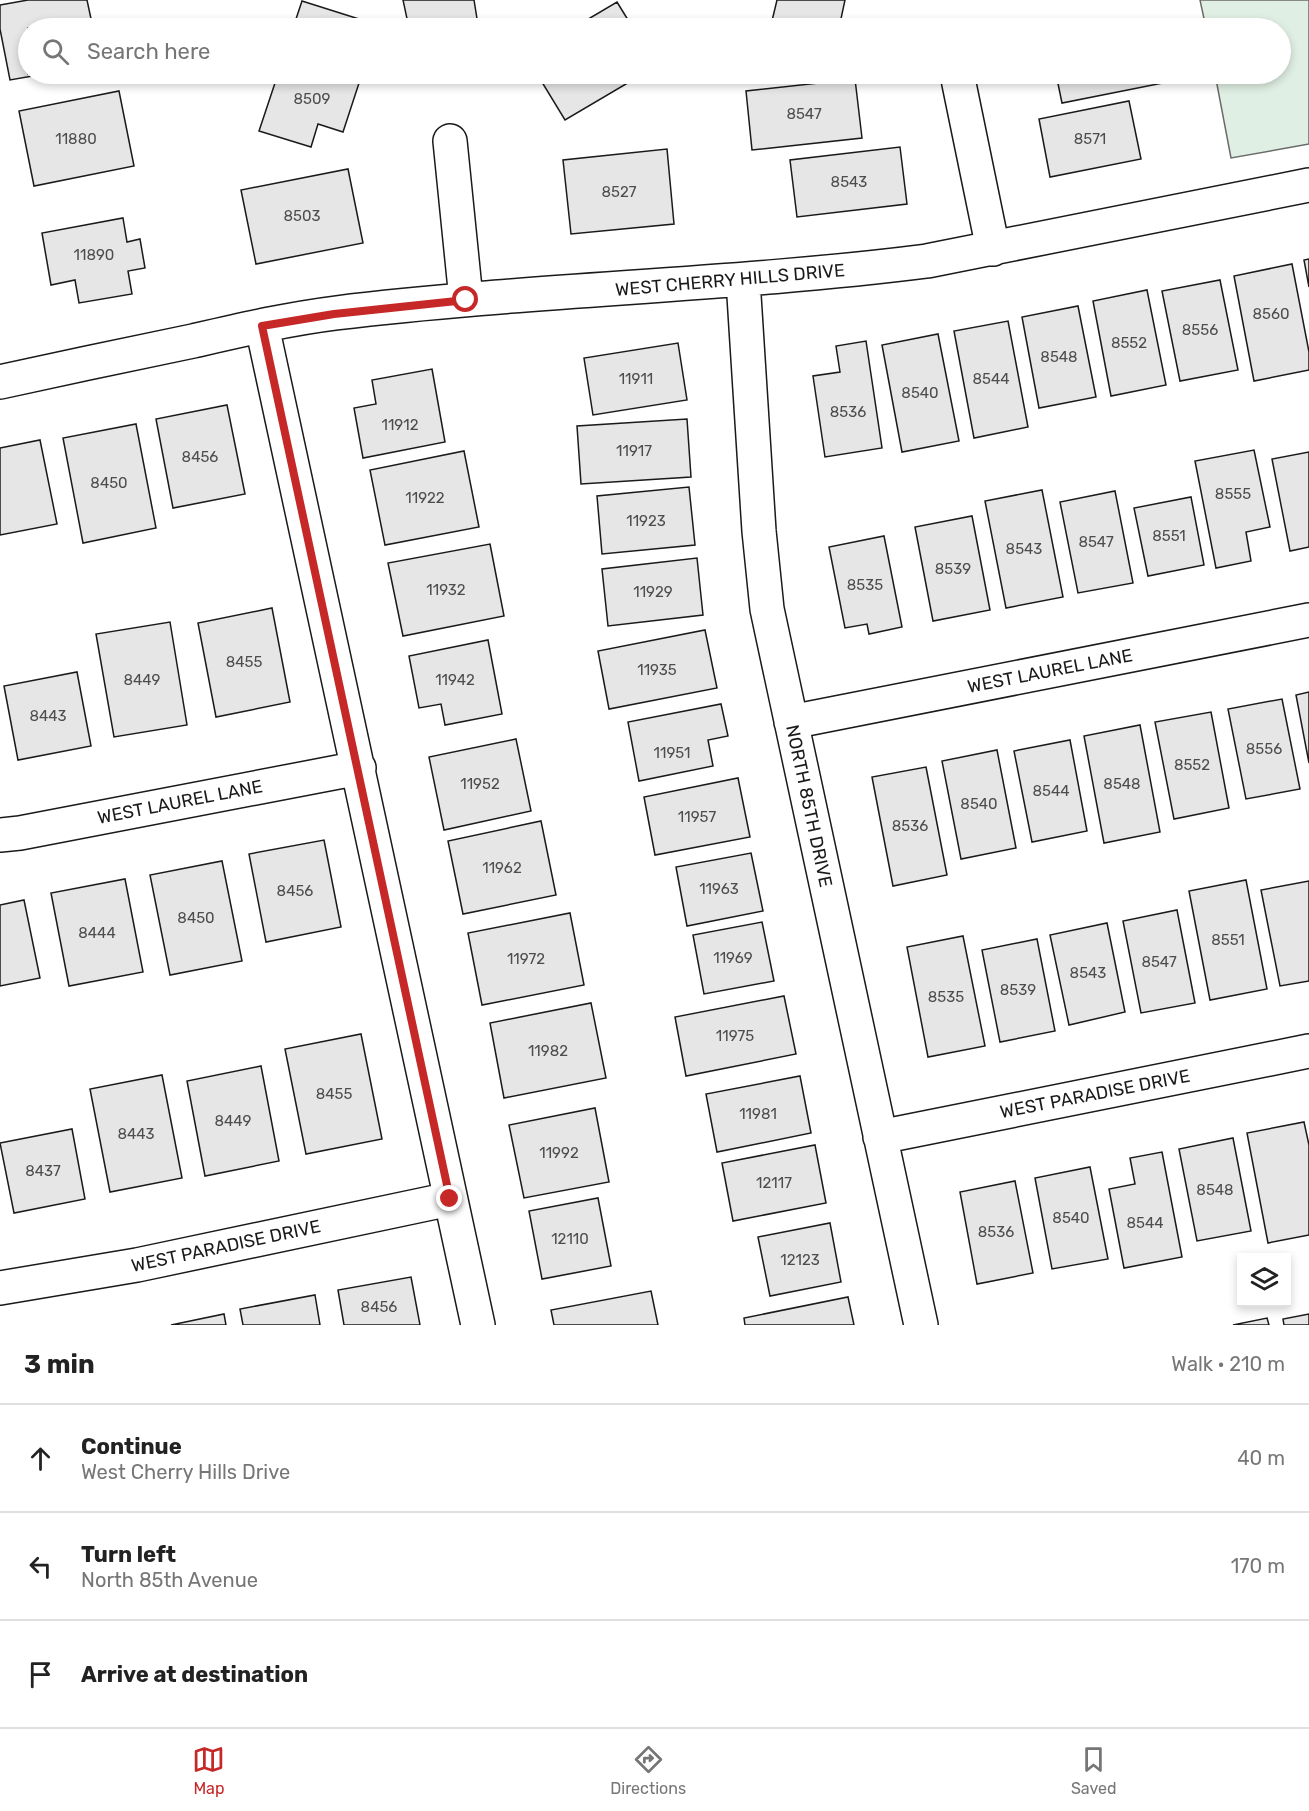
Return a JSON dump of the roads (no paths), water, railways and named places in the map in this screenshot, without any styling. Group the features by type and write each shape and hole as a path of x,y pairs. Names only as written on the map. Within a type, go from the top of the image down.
{"street":[{"path":"959,84 993,249"},
{"path":"450,141 466,300"},
{"name":"WEST CHERRY HILLS DRIVE","path":"0,382 262,326 334,314 466,300 743,280 927,261 1309,185"},
{"name":"NORTH 85TH DRIVE","path":"743,280 762,577 767,609 921,1325"},
{"path":"262,326 478,1325"},
{"name":"WEST LAUREL LANE","path":"791,722 1309,620"},
{"name":"WEST LAUREL LANE","path":"0,834 359,768"},
{"name":"WEST PARADISE DRIVE","path":"880,1137 1309,1051"},
{"name":"WEST PARADISE DRIVE","path":"0,1288 137,1266 450,1199"}]}
